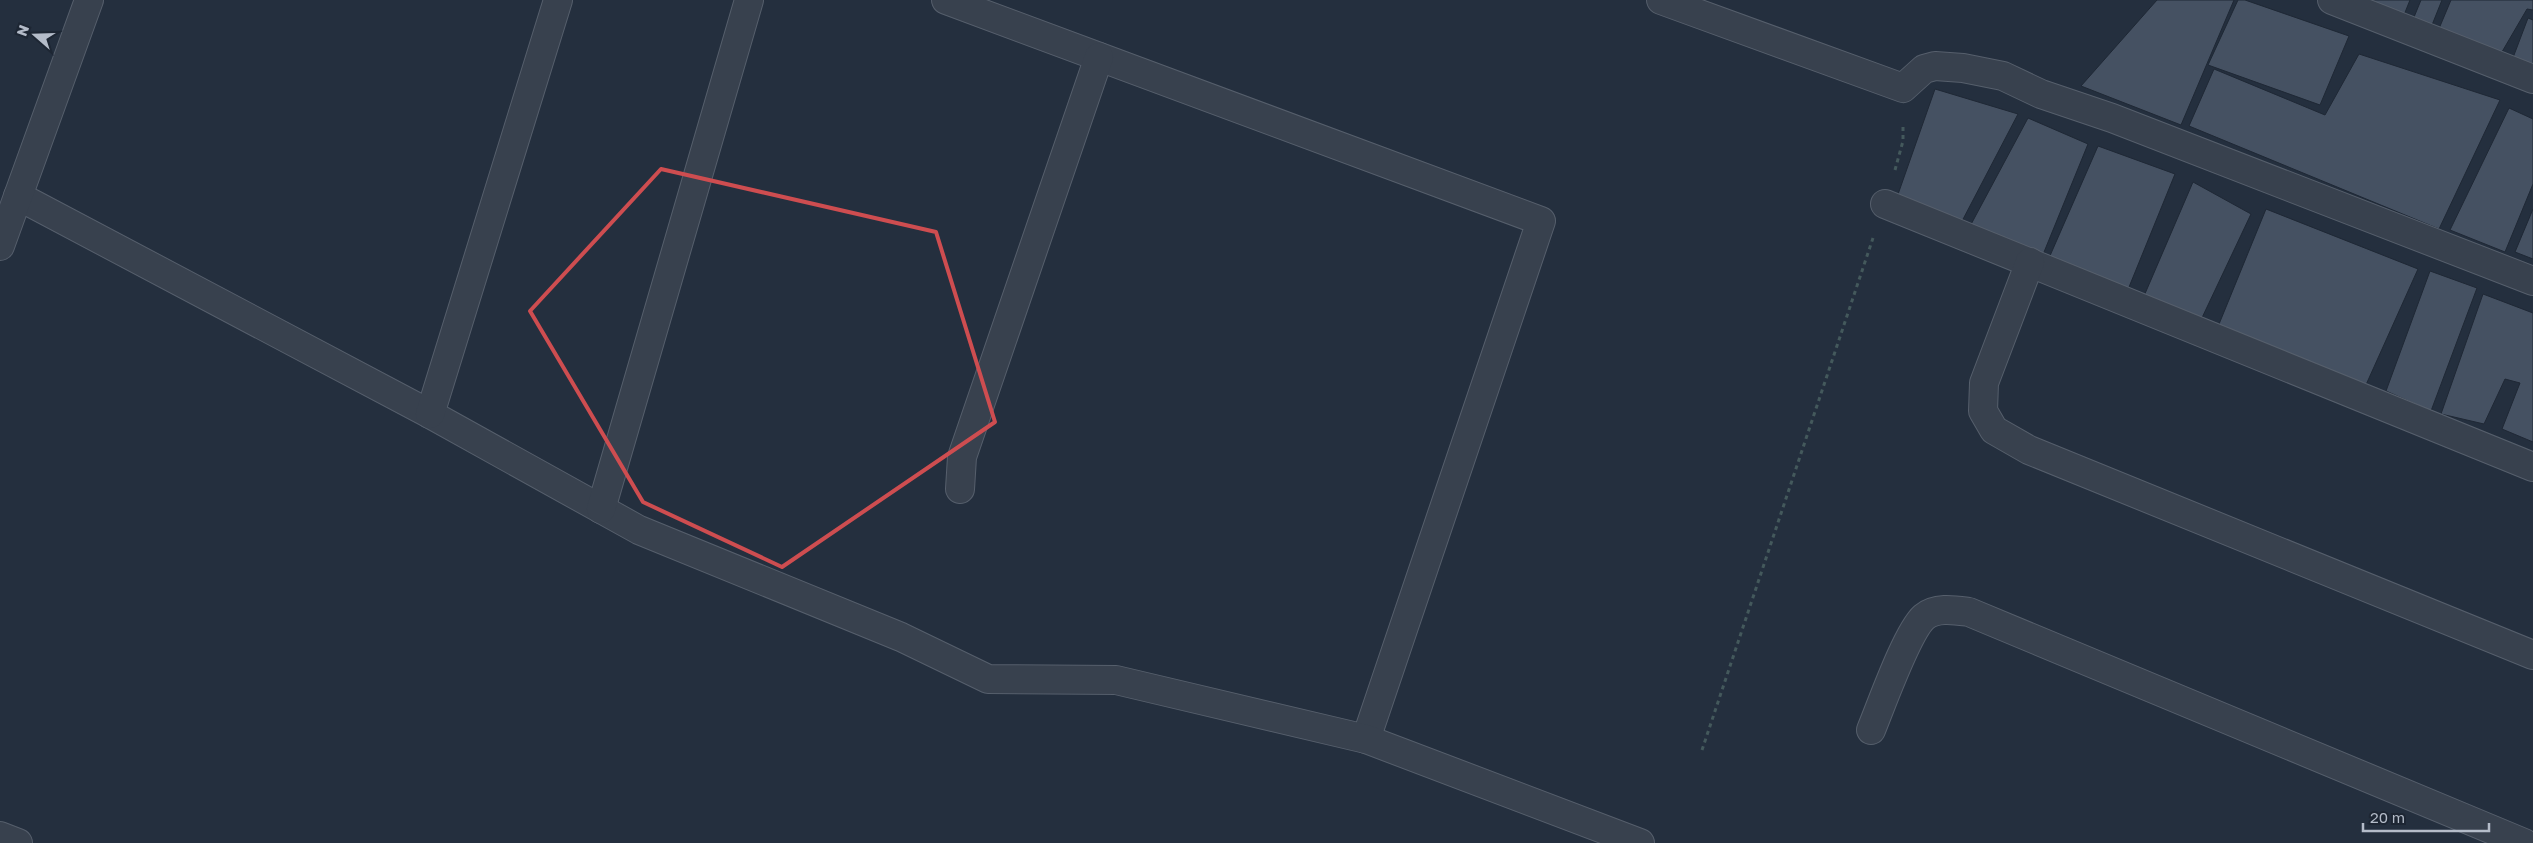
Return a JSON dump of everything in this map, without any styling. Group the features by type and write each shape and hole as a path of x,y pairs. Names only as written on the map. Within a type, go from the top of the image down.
{"street":[{"path":"2,238 89,0"},
{"path":"430,414 558,0"},
{"path":"601,509 748,0"},
{"path":"946,0 1541,221 1366,740"},
{"path":"1661,0 1903,88 1912,77 1935,66 1963,68 2004,76 2041,94 2112,118 2533,281"},
{"path":"2332,0 2533,79"},
{"path":"960,489 962,457 1099,57"},
{"path":"18,196 430,414 639,530 901,637 988,679 1116,680 1366,740 1640,843"},
{"path":"1885,204 2533,467"},
{"path":"2030,262 1984,383 1983,411 1994,430 2029,450 2533,655"},
{"path":"1871,730 1909,638 1924,617 1944,609 1968,612 2524,843"},
{"path":"0,836 18,843"}],"path":[{"path":"1702,750 1885,204 1903,141 1903,88"}],"highlighted area":[{"path":"661,169 936,232 995,422 782,567 643,502 530,311"}],"building":[{"path":"2157,0 2234,0 2181,125 2081,86"},
{"path":"2238,0 2245,0 2349,36 2320,105 2208,65"},
{"path":"2367,0 2410,0 2404,15"},
{"path":"2421,0 2442,0 2432,25 2412,22"},
{"path":"2451,0 2533,0 2533,10 2527,9 2499,57 2438,31"},
{"path":"2528,18 2533,20 2533,71 2511,63"},
{"path":"2359,54 2500,100 2439,229 2189,126 2214,69 2325,115"},
{"path":"1935,89 2018,114 1960,225 1896,200"},
{"path":"2509,108 2533,119 2533,184 2505,252 2450,230"},
{"path":"2028,118 2088,144 2042,257 1968,230"},
{"path":"2098,146 2175,174 2127,292 2049,258"},
{"path":"2193,182 2251,214 2200,322 2144,296"},
{"path":"2266,209 2418,269 2365,387 2217,329"},
{"path":"2533,209 2533,259 2515,252"},
{"path":"2430,271 2477,288 2431,411 2386,391"},
{"path":"2483,294 2533,313 2533,442 2502,429 2520,383 2505,379 2484,424 2441,414"}]}
